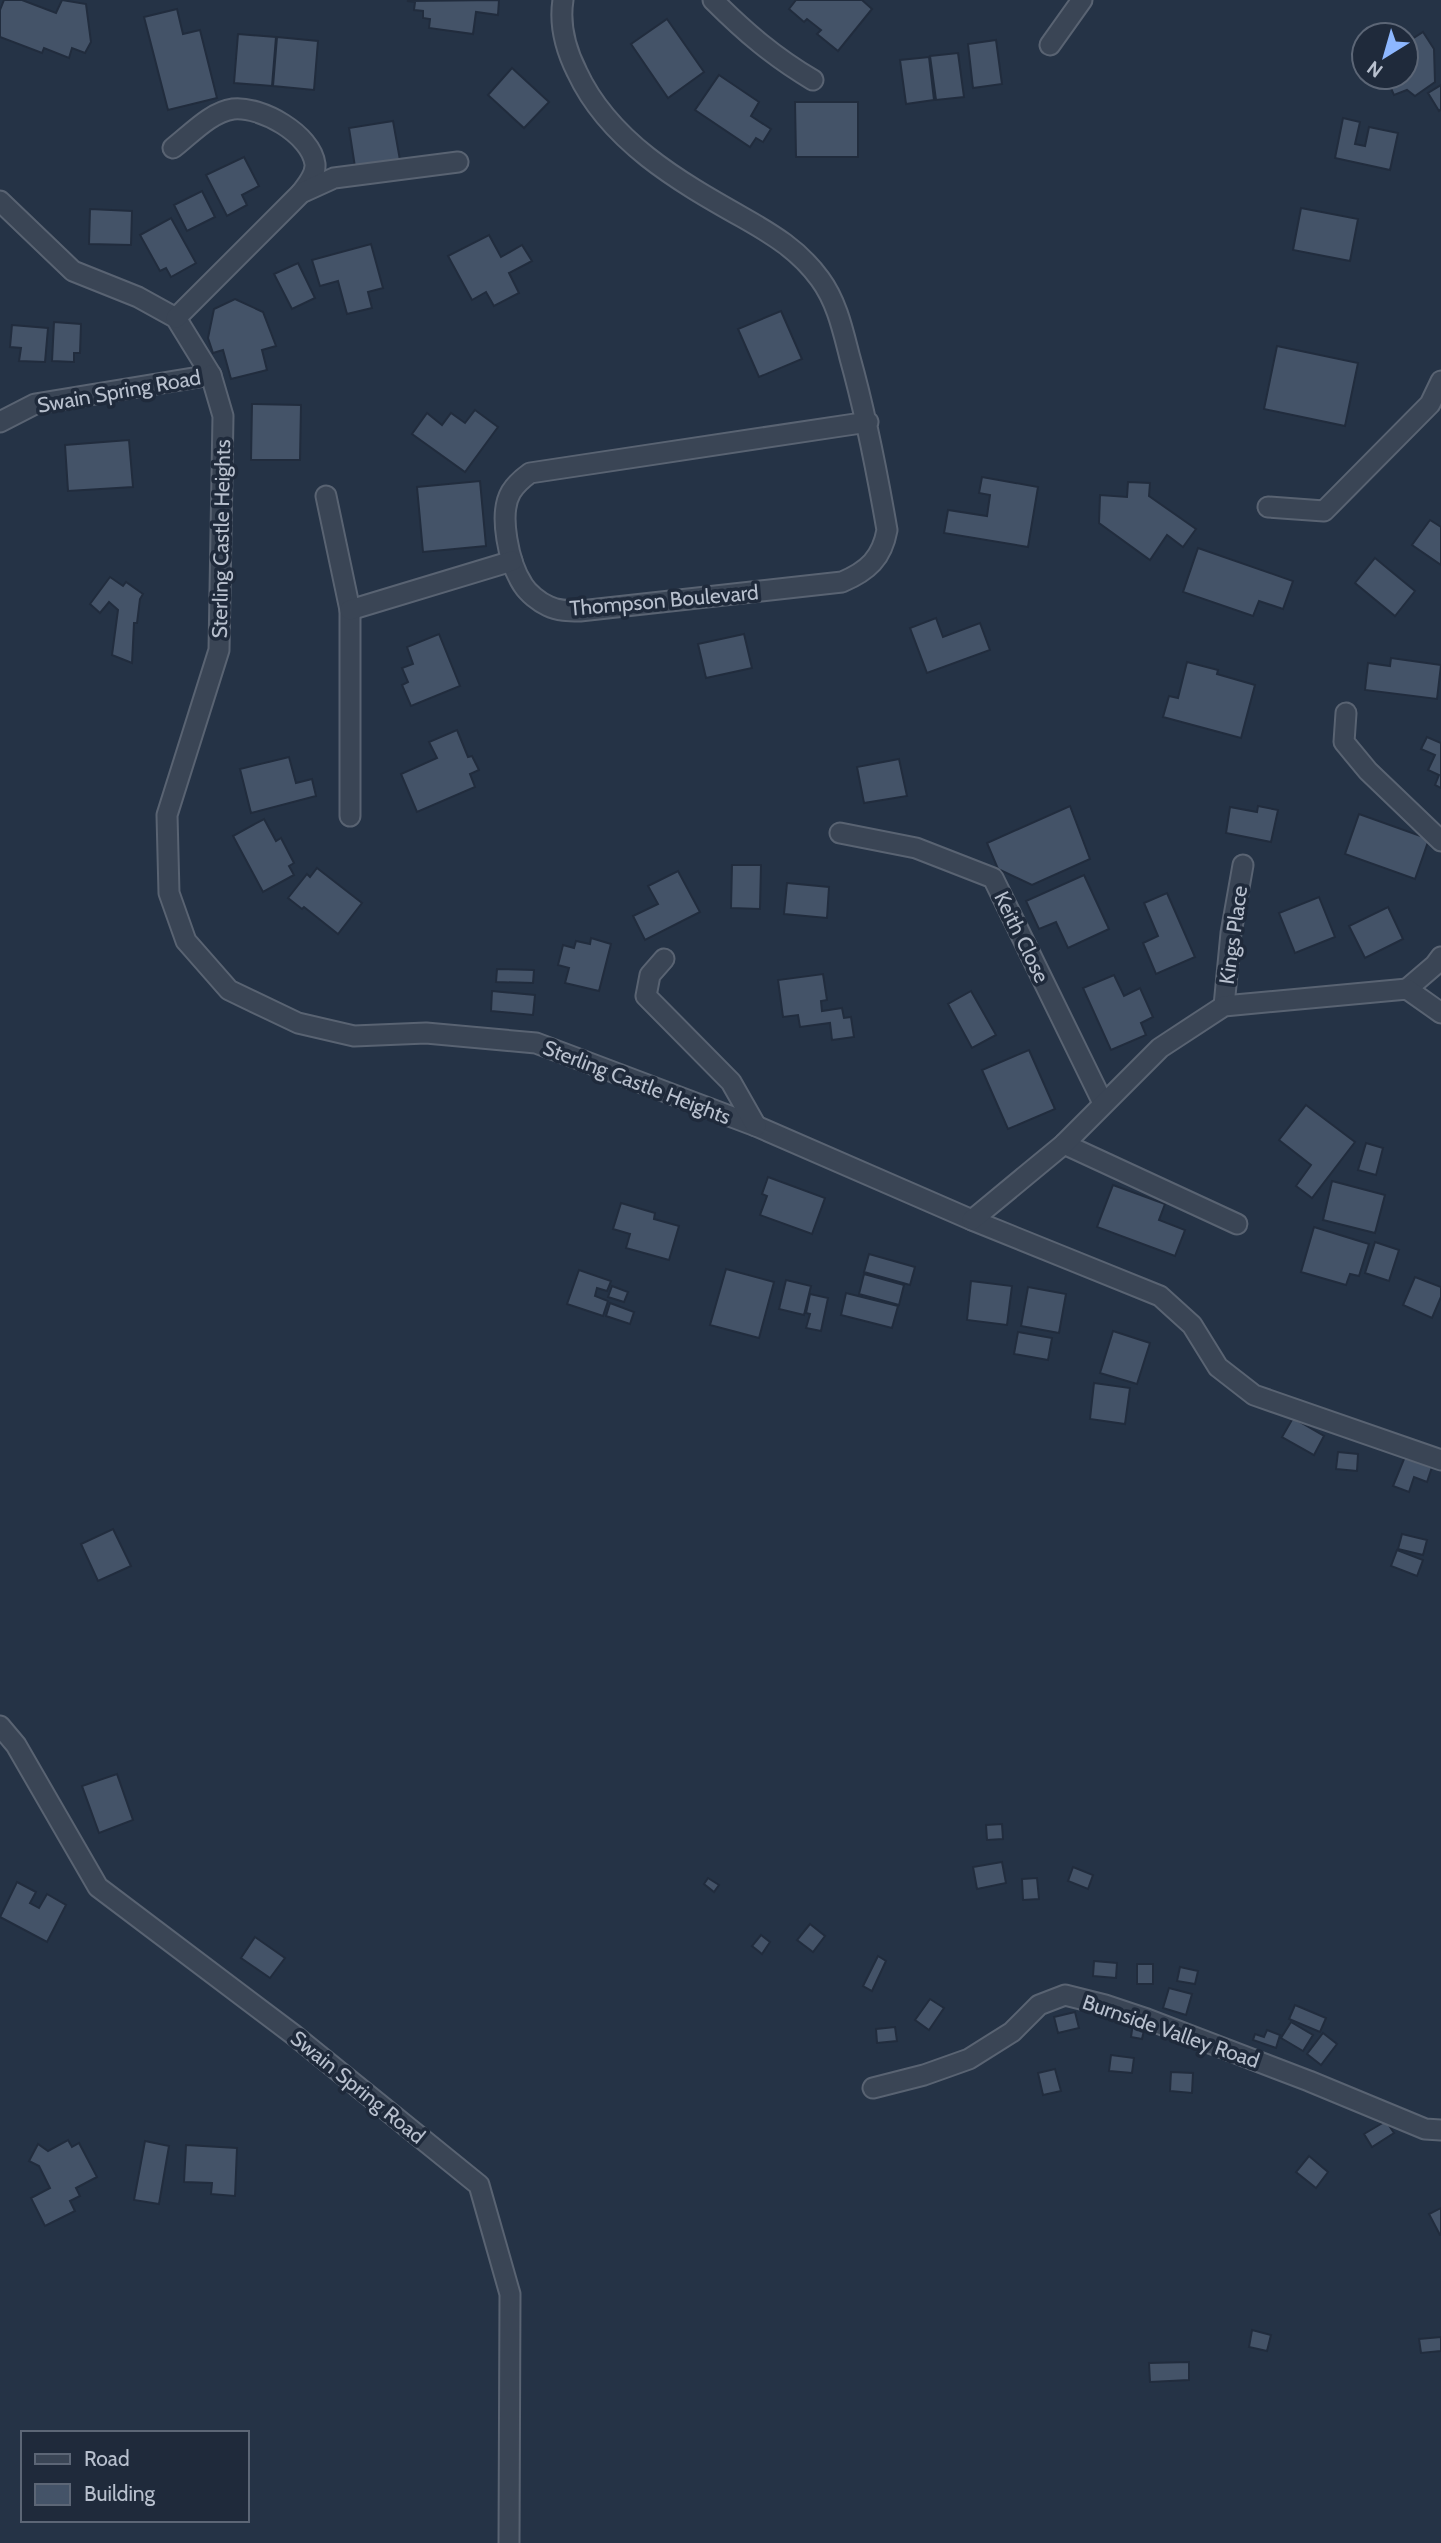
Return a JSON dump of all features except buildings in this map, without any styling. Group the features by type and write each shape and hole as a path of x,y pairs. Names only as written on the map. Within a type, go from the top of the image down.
{"street":[{"name":"Thompson Boulevard","path":"563,0 561,12 567,52 584,89 609,121 648,159 732,212 772,233 800,255 821,280 838,313 868,422 887,530 884,545 876,560 862,574 842,582 580,611 548,606 523,586 512,561 505,521 511,492 518,482 530,473 868,422"},
{"path":"713,0 778,59 813,80"},
{"path":"1050,45 1083,0"},
{"path":"0,201 73,271 138,297 176,317 301,193 313,176 315,164 296,134 265,115 250,110 232,109 216,115 173,148"},
{"path":"301,193 334,178 458,162"},
{"name":"Swain Spring Road","path":"0,422 35,404 211,375 176,317"},
{"name":"Sterling Castle Heights","path":"211,375 223,416 219,650 167,815 169,893 186,941 229,990 298,1023 355,1036 426,1033 536,1043 756,1126 972,1220 1160,1296 1192,1325 1218,1367 1254,1395 1441,1460"},
{"path":"1268,507 1324,511 1430,404 1441,382"},
{"path":"326,496 350,610 350,816"},
{"path":"350,610 512,561"},
{"path":"1346,713 1344,742 1368,771 1441,841"},
{"name":"Keith Close","path":"840,833 916,848 993,878 1103,1103"},
{"name":"Kings Place","path":"1224,1006 1231,933 1243,865"},
{"path":"972,1220 1064,1144 1160,1048 1224,1006 1407,989 1441,957"},
{"path":"664,959 650,975 646,996 731,1083 756,1126"},
{"path":"1407,989 1441,1013"},
{"path":"1064,1144 1237,1224"},
{"name":"Swain Spring Road","path":"0,1726 16,1745 98,1887 294,2035 479,2185 510,2294 509,2543"},
{"name":"Burnside Valley Road","path":"873,2088 924,2075 969,2059 1012,2032 1039,2005 1065,1995 1147,2019 1309,2081 1424,2129 1441,2130"}]}
